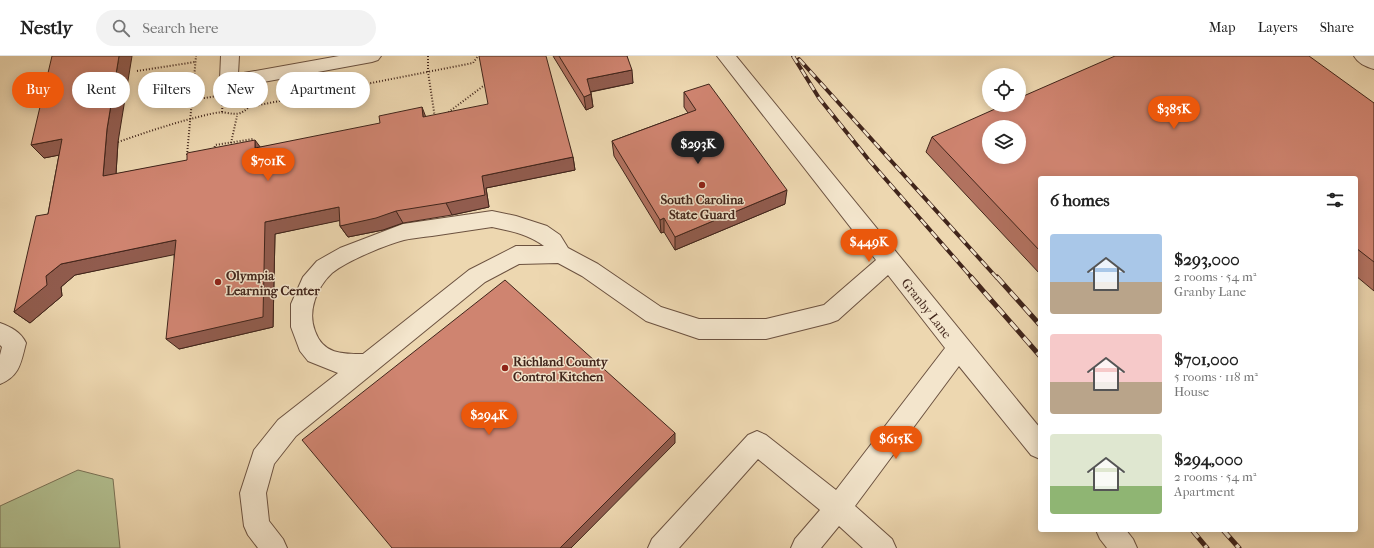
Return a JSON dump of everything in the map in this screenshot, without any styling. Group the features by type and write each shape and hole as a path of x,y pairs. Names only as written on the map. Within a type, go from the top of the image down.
{"street":[{"path":"230,56 229,79 237,81 372,56"},
{"name":"Granby Lane","path":"726,56 958,348 1038,445"},
{"path":"1363,56 1374,63"},
{"path":"368,364 342,364 316,354 308,344 302,327 302,304 311,283 325,267 347,254 403,232 492,219 516,224 540,232 553,241 561,254 590,270 654,314 699,329 766,329 830,313 889,261"},
{"path":"274,548 257,526 253,493 263,458 287,428 478,276 516,255 561,254"},
{"path":"0,333 15,343 8,366 0,373"},
{"path":"804,548 838,508 958,348"},
{"path":"661,548 757,443 838,508 883,548"},
{"path":"1111,532 1124,548"}],"path":[{"path":"194,72 196,56"},
{"path":"428,56 428,72 435,119 441,118 486,84"},
{"path":"118,142 191,118 222,112 237,116 249,107 473,63 478,56"},
{"path":"137,71 195,62"},
{"path":"187,157 192,108"},
{"path":"231,143 237,116"},
{"path":"214,153 215,145 253,139 252,146"}],"green space":[{"path":"78,470 113,479 120,548 0,548 0,506"}],"building":[{"path":"52,56 119,56 116,72 72,72 72,108 110,108 103,176 187,160 187,153 255,140 255,148 380,123 379,116 422,107 423,117 488,104 479,56 546,56 573,157 482,176 485,195 396,211 376,218 340,226 339,207 265,222 263,317 166,339 176,240 61,264 46,276 47,285 14,312 36,216 48,214 62,139 31,145 40,108 64,108 64,72 48,72"},
{"path":"559,56 627,56 632,70 587,79 591,94 584,97"},
{"path":"1115,56 1309,56 1374,103 1374,262 1358,250 1358,176 1038,176 1038,249 932,137 988,112 1026,112 1026,95"},
{"name":"South Carolina State Guard","path":"709,84 787,190 675,237 664,218 660,220 612,141 696,110 684,92"},
{"name":"Richland County Control Kitchen","path":"505,280 675,433 560,548 392,548 302,440"}],"railway":[{"path":"793,56 819,98 868,159 972,278"},
{"path":"799,59 997,278"},
{"path":"971,277 1038,354"},
{"path":"997,277 1038,323"},
{"path":"1194,532 1207,548"},
{"path":"1225,532 1239,548"}],"place":[{"name":"South Carolina State Guard","path":"702,185"},
{"name":"Olympia Learning Center","path":"218,282"},
{"name":"Richland County Control Kitchen","path":"505,368"}]}
